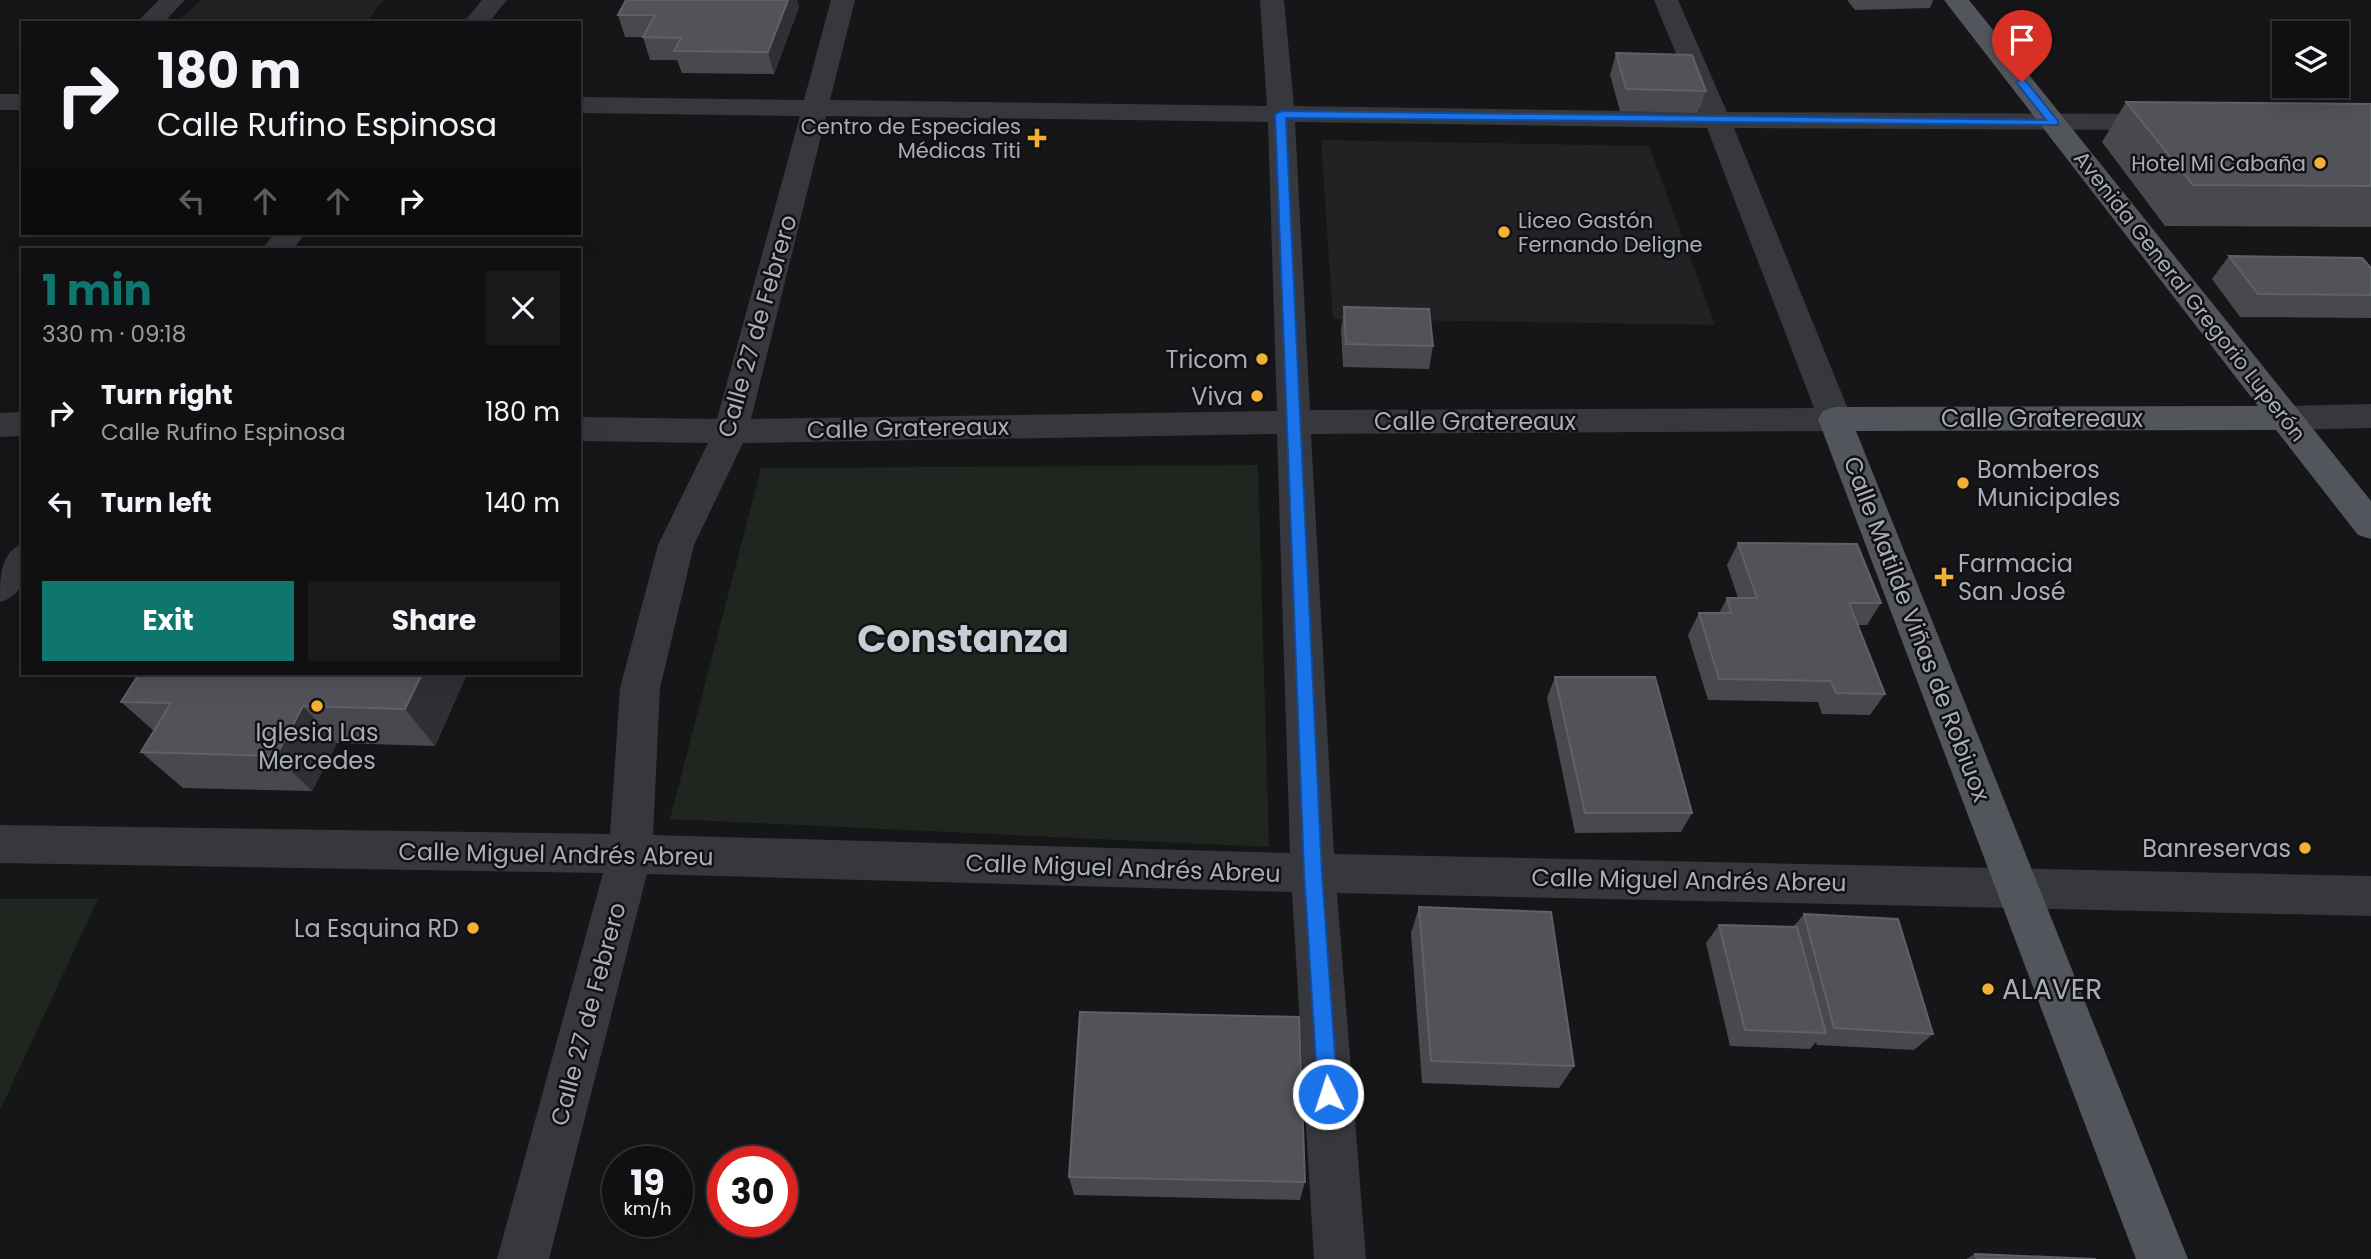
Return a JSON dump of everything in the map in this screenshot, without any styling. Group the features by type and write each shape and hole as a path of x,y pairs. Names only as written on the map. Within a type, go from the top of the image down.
{"main road":[{"name":"Avenida General Gregorio Luperón","path":"1956,0 2371,526"},
{"name":"Calle Gratereaux","path":"1835,419 2286,418"},
{"name":"Calle Matilde Viñas de Robiuox","path":"1835,419 2162,1259"}],"street":[{"path":"150,21 173,0"},
{"path":"477,21 495,0"},
{"name":"Calle 27 de Febrero","path":"523,1259 630,854 640,688 676,545 730,431 817,108 843,0"},
{"path":"1272,0 1281,114 1313,873 1340,1259"},
{"name":"Calle Matilde Viñas de Robiuox","path":"1666,0 1717,120 1835,419"},
{"path":"0,102 21,102"},
{"path":"581,105 1717,120 2192,122"},
{"name":"Calle Gratereaux","path":"2286,418 2371,416"},
{"name":"Calle Gratereaux","path":"581,429 730,431 1293,422 1835,419"},
{"path":"0,425 21,424"},
{"path":"0,588 21,560"},
{"name":"Calle Miguel Andrés Abreu","path":"0,844 630,854 1313,873 2017,886 2371,896"}],"shaded area":[{"path":"201,0 384,0 367,21 178,21"},
{"name":"Liceo Gastón Fernando Deligne","path":"1321,140 1649,146 1715,325 1333,319"},
{"path":"1258,465 1269,847 670,819 761,468"},
{"path":"0,899 98,899 0,1110"}],"building":[{"path":"626,0 788,0 768,52 674,51 681,38 643,37 655,15 618,15"},
{"path":"1616,53 1692,55 1706,91 1626,89"},
{"path":"2126,102 2371,104 2371,186 2193,185"},
{"path":"2229,256 2362,258 2371,268 2371,295 2258,294"},
{"path":"1344,307 1429,309 1433,346 1346,344"},
{"path":"1738,543 1857,544 1881,603 1849,603 1885,694 1836,693 1831,681 1719,679 1699,613 1731,613 1727,598 1757,598"},
{"path":"138,675 422,675 405,709 303,706 276,756 141,752 171,703 121,702"},
{"path":"1555,677 1655,677 1692,813 1585,813"},
{"path":"1419,907 1551,912 1574,1066 1431,1061"},
{"path":"1804,914 1898,919 1933,1034 1834,1028"},
{"path":"1719,925 1797,927 1826,1033 1745,1030"},
{"path":"1080,1012 1299,1017 1305,1182 1069,1177"},
{"path":"1975,1254 2096,1259 1977,1259"}],"place":[{"name":"Centro de Especiales Médicas Titi","path":"1037,138"},
{"name":"Hotel Mi Cabaña","path":"2320,163"},
{"name":"Liceo Gastón Fernando Deligne","path":"1504,232"},
{"name":"Tricom","path":"1262,359"},
{"name":"Viva","path":"1257,396"},
{"name":"Bomberos Municipales","path":"1963,483"},
{"name":"Farmacia San José","path":"1944,577"},
{"name":"Iglesia Las Mercedes","path":"317,706"},
{"name":"Banreservas","path":"2305,848"},
{"name":"La Esquina RD","path":"473,928"},
{"name":"ALAVER","path":"1988,989"}],"district":[{"name":"Constanza","path":"963,638"}],"route":[{"path":"1328,1094 1313,873 1281,114 2054,123 2022,82"}]}
